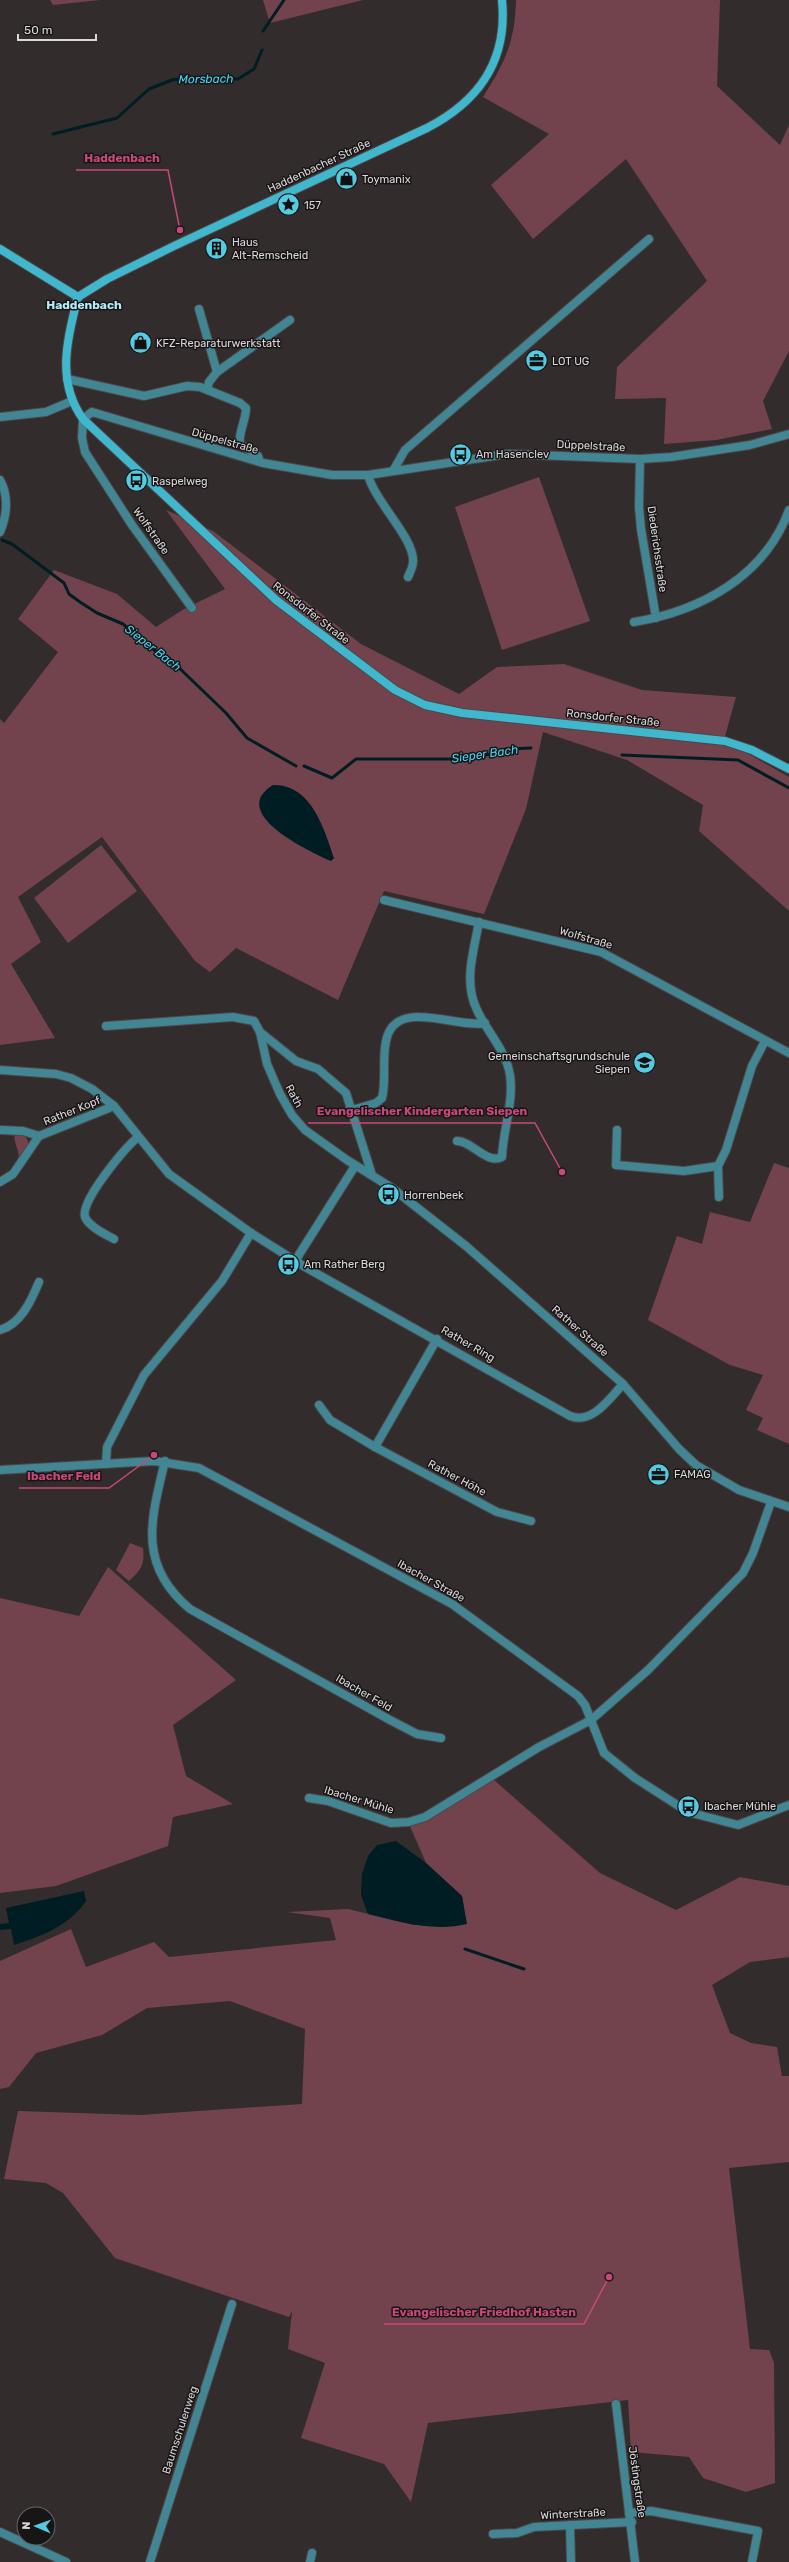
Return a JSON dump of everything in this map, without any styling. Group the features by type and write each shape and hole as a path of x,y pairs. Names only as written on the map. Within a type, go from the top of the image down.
{"main road":[{"name":"Haddenbacher Straße","path":"78,297 107,279 174,246 427,128 452,113 476,92 494,64 502,33 502,0"},
{"path":"0,249 78,297"},
{"name":"Ronsdorfer Straße","path":"78,297 66,348 67,379 72,401 83,420 276,600 375,676 410,698 425,704 462,713 725,741 752,750 789,769"}],"street":[{"path":"393,471 405,450 649,239"},
{"path":"199,309 217,372"},
{"path":"207,389 209,382 217,372 290,320"},
{"path":"67,379 144,396 187,386 207,389 240,403 246,408 239,437 240,444 258,456 260,462"},
{"path":"0,417 46,412 72,401"},
{"name":"Düppelstraße","path":"83,420 92,412 201,447 260,462 317,473 368,475 507,454 640,459 671,458 750,444 789,434"},
{"name":"Wolfstraße","path":"83,420 82,438 85,452 132,525 192,608"},
{"name":"Diederichsstraße","path":"640,459 640,521 656,618"},
{"path":"368,475 371,487 411,546 414,564 408,577"},
{"path":"0,480 5,496 6,510 0,532"},
{"path":"634,622 656,618 695,606 718,594 736,581 753,566 777,536 789,510"},
{"name":"Wolfstraße","path":"384,900 589,948 614,956 789,1053"},
{"path":"457,1141 464,1141 490,1159 497,1160 502,1157 509,1104 510,1074 504,1055 473,1001 470,984 472,961 479,922"},
{"path":"352,1110 376,1103 382,1098 387,1038 397,1023 418,1016 474,1026 485,1024"},
{"path":"106,1026 233,1017 254,1021 260,1032 296,1061 318,1069 346,1093 372,1175"},
{"name":"Rath","path":"260,1032 267,1064 292,1116 311,1134 355,1166"},
{"path":"719,1197 718,1166 726,1150 752,1066 765,1041"},
{"name":"Rather Ring","path":"0,1070 56,1074 72,1078 92,1089 114,1106 169,1174 251,1233 295,1261 437,1339 575,1418 590,1416 623,1384"},
{"name":"Rather Kopf","path":"0,1182 13,1174 39,1136 114,1106"},
{"name":"Rather Kopf","path":"0,1130 23,1131 39,1136"},
{"path":"617,1130 616,1165 684,1171 718,1166"},
{"path":"114,1239 90,1223 84,1211 87,1200 121,1152 138,1137"},
{"path":"295,1261 355,1166"},
{"name":"Rather Straße","path":"355,1166 372,1175 466,1246 623,1384 636,1396 676,1446 696,1466 739,1490 789,1507"},
{"path":"106,1464 107,1447 144,1375 222,1281 251,1233"},
{"path":"0,1330 10,1328 26,1308 39,1282"},
{"path":"375,1447 437,1339"},
{"name":"Rather Höhe","path":"319,1405 330,1420 375,1447 497,1512 531,1521"},
{"name":"Ibacher Straße","path":"0,1470 165,1461 199,1468 215,1475 452,1604 578,1696 586,1705 590,1720 604,1752 636,1778 688,1812 738,1825 789,1805"},
{"name":"Ibacher Feld","path":"165,1461 153,1514 152,1548 162,1578 180,1600 190,1609 390,1720 417,1734 441,1738"},
{"name":"Ibacher Mühle","path":"309,1798 328,1801 391,1823 415,1821 453,1801 539,1747 590,1720 648,1670 743,1573 753,1553 771,1502"},
{"name":"Baumschulenweg","path":"150,2562 232,2304"},
{"name":"Jöstingstraße","path":"616,2404 629,2513 632,2522 635,2562"},
{"path":"629,2513 651,2511 758,2531 752,2562"},
{"name":"Winterstraße","path":"492,2534 517,2533 534,2527 632,2522"},
{"path":"570,2525 571,2562"},
{"path":"0,2532 66,2562"},
{"path":"310,2562 312,2553"}],"shaded area":[{"path":"50,0 100,0 53,5"},
{"path":"263,0 363,0 270,23"},
{"path":"516,0 720,0 717,86 780,145 789,125 789,351 763,401 772,429 716,440 664,444 666,398 615,399 617,367 707,281 626,159 533,239 491,185 549,134 483,97 503,62 511,40 514,28"},
{"path":"539,477 590,621 502,650 455,507"},
{"path":"166,510 213,531 361,644 459,694 497,667 564,664 642,690 736,697 724,740 789,777 789,911 699,831 703,805 627,760 543,732 526,809 484,914 384,891 338,1000 236,948 210,972 195,961 102,837 18,897 41,942 11,964 55,1038 0,1045 0,719 4,723 58,652 18,619 54,570 117,594 156,627 184,609 225,589"},
{"path":"101,845 137,891 68,943 34,898"},
{"path":"15,1133 25,1135 29,1144 18,1161 19,1157 14,1137"},
{"path":"774,1163 789,1168 789,1444 757,1430 763,1418 746,1410 763,1375 730,1365 648,1320 677,1236 702,1244 710,1212 750,1222"},
{"path":"130,1543 143,1548 143,1563 137,1573 129,1581 116,1570"},
{"path":"108,1567 236,1680 173,1725 186,1776 233,1804 173,1817 168,1846 56,1886 0,1893 0,1598 79,1616"},
{"path":"494,1780 600,1873 676,1910 740,1877 789,1886 789,1957 750,1962 712,1985 730,2033 751,2043 777,2047 782,2076 789,2076 789,2162 729,2168 750,2349 769,2350 774,2363 775,2483 746,2492 703,2478 689,2457 631,2452 628,2400 428,2423 411,2502 384,2464 301,2438 325,2363 288,2349 292,2311 289,2317 115,2258 63,2193 46,2183 4,2179 18,2111 140,2115 302,2104 305,2029 230,2001 147,2008 102,2035 36,2053 9,2087 0,2089 0,1961 71,1929 86,1967 154,1942 169,1957 336,1940 330,1918 287,1912 348,1909 414,1925 466,1924 462,1896 426,1863 409,1824"}],"water":[{"path":"273,785 286,787 297,792 314,810 326,834 334,858 331,861 291,840 276,830 265,819 260,807 261,796"},
{"path":"396,1841 426,1863 462,1896 467,1924 442,1927 417,1925 368,1914 361,1895 362,1874 368,1856 377,1845"},
{"path":"84,1891 86,1901 79,1910 63,1924 45,1934 14,1945 11,1929 0,1930 0,1924 9,1923 6,1908"}],"waterway":[{"name":"Morsbach","path":"263,31 284,0"},
{"name":"Morsbach","path":"53,134 117,118 149,89 172,80 187,78 238,79 254,69 262,50"},
{"name":"Sieper Bach","path":"2,540 12,544 64,583 69,594 80,602 97,613 123,624 159,654 174,663 226,713 247,738 296,766"},
{"name":"Sieper Bach","path":"304,766 332,778 356,759 464,759 491,754 506,749 531,748"},
{"name":"Sieper Bach","path":"622,755 738,760 789,788"},
{"path":"465,1949 524,1969"}],"place":[{"name":"Toymanix","path":"347,179"},
{"name":"157","path":"288,205"},
{"name":"Haddenbach","path":"180,230"},
{"name":"Haus Alt-Remscheid","path":"216,248"},
{"name":"KFZ-Reparaturwerkstatt","path":"140,343"},
{"name":"LOT UG","path":"536,361"},
{"name":"Am Hasenclev","path":"460,454"},
{"name":"Raspelweg","path":"137,481"},
{"name":"Gemeinschaftsgrundschule Siepen","path":"645,1062"},
{"name":"Evangelischer Kindergarten Siepen","path":"562,1172"},
{"name":"Horrenbeek","path":"388,1195"},
{"name":"Am Rather Berg","path":"289,1264"},
{"name":"Ibacher Feld","path":"154,1455"},
{"name":"FAMAG","path":"658,1474"},
{"name":"Ibacher Mühle","path":"689,1806"},
{"name":"Evangelischer Friedhof Hasten","path":"609,2277"}],"district":[{"name":"Haddenbach","path":"84,305"}]}
